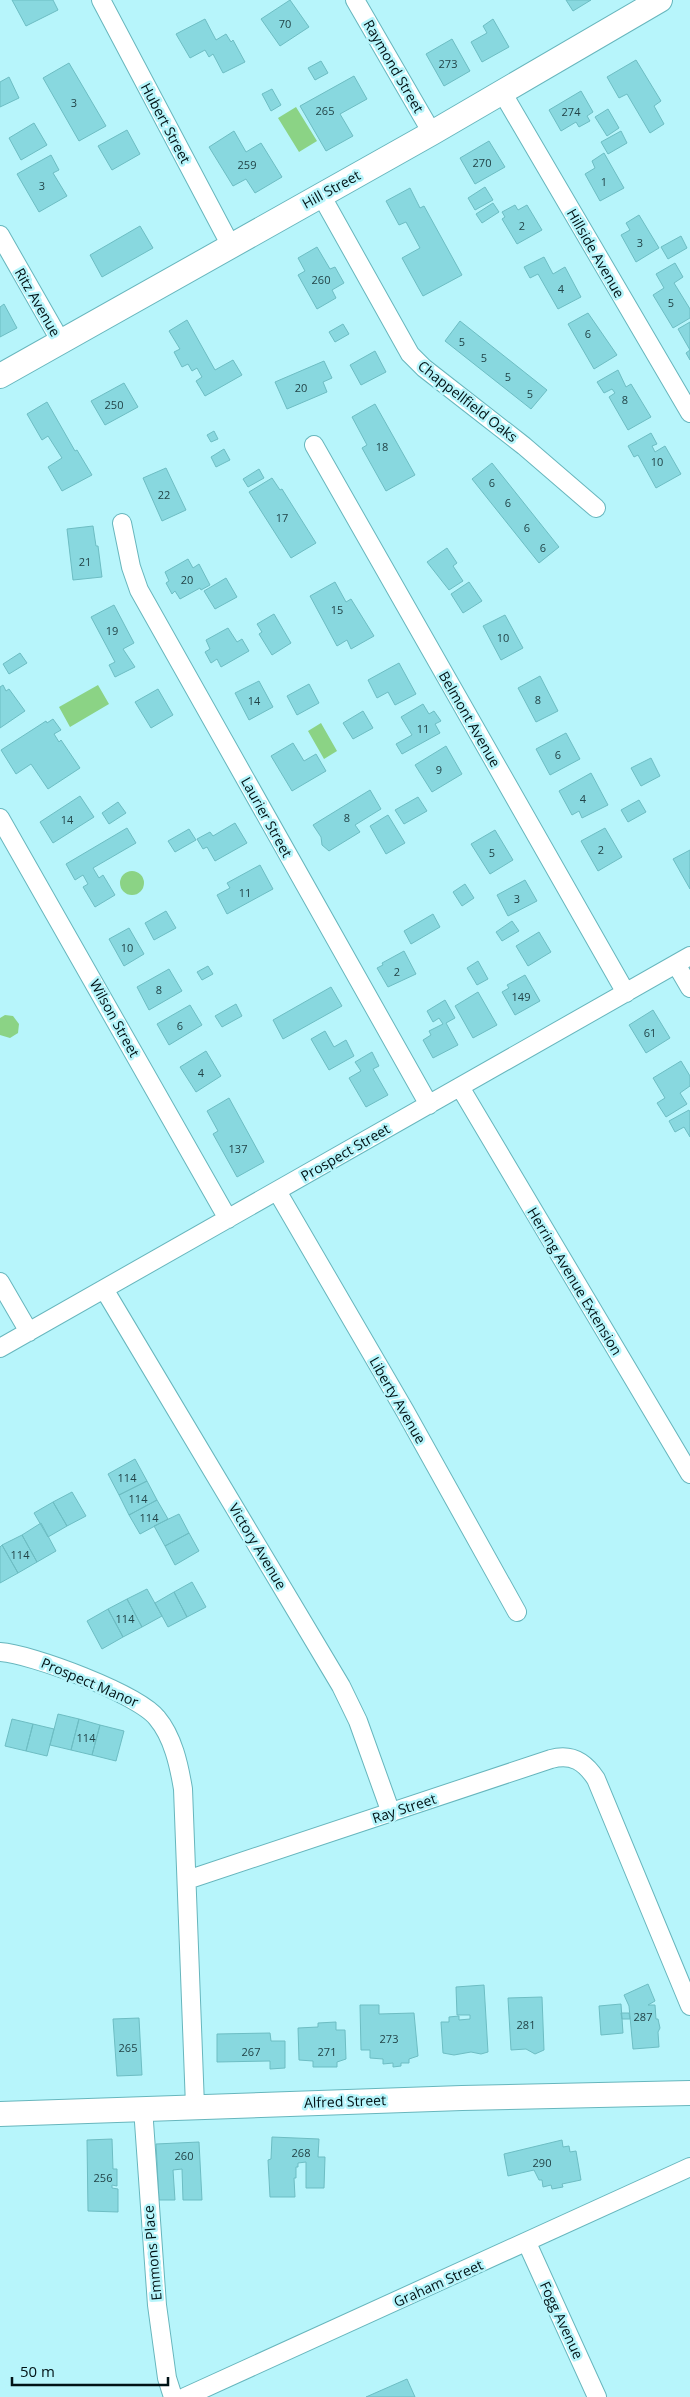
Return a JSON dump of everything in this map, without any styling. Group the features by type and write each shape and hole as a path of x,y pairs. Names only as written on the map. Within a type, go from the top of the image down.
{"street":[{"name":"Hubert Street","path":"100,0 231,246"},
{"name":"Raymond Street","path":"355,0 432,133"},
{"name":"Hill Street","path":"0,376 432,133 660,0"},
{"name":"Hillside Avenue","path":"502,92 690,413"},
{"name":"Chappellfield Oaks","path":"321,195 410,354 424,368 524,446 596,508"},
{"name":"Ritz Avenue","path":"0,236 61,342"},
{"name":"Belmont Avenue","path":"314,445 626,993"},
{"name":"Laurier Street","path":"122,523 131,567 139,590 429,1105"},
{"name":"Wilson Street","path":"0,818 228,1219"},
{"name":"Prospect Street","path":"0,1348 683,960"},
{"path":"683,960 690,988"},
{"name":"Herring Avenue Extension","path":"460,1087 690,1474"},
{"name":"Liberty Avenue","path":"277,1191 405,1411 517,1612"},
{"path":"0,1282 29,1332"},
{"name":"Victory Avenue","path":"104,1289 341,1686 364,1738 391,1813"},
{"name":"Prospect Manor","path":"0,1652 35,1658 123,1694 144,1705 157,1717 167,1732 180,1769 187,1880"},
{"name":"Ray Street","path":"187,1880 557,1758 575,1758 596,1779 690,2006"},
{"path":"187,1880 195,2106"},
{"name":"Alfred Street","path":"0,2114 195,2106 690,2093"},
{"name":"Emmons Place","path":"142,2108 157,2304 167,2378 173,2397"},
{"name":"Graham Street","path":"185,2397 690,2168"},
{"name":"Fogg Avenue","path":"526,2243 597,2397"}],"shaded area":[{"path":"296,107 317,141 299,152 278,118"},
{"path":"98,685 109,704 70,727 59,707"},
{"path":"321,723 337,751 324,759 308,731"},
{"path":"132,871 141,874 144,883 141,892 132,895 123,892 120,883 123,874"},
{"path":"5,1015 13,1016 19,1024 18,1033 10,1038 0,1035 0,1018"}],"building":[{"path":"12,0 53,0 58,10 26,26"},
{"path":"290,0 309,27 280,46 261,19"},
{"path":"566,0 591,0 573,11"},
{"path":"205,19 216,40 226,34 231,42 233,40 245,62 223,73 213,54 209,57 205,50 190,58 176,34"},
{"path":"493,19 509,47 482,62 471,42 487,33 483,26"},
{"path":"452,39 470,71 444,86 426,54"},
{"path":"636,60 661,101 654,106 664,124 650,133 627,94 619,98 607,77"},
{"path":"321,61 328,73 315,80 308,68"},
{"path":"69,63 106,126 79,141 43,78"},
{"path":"354,76 367,99 340,114 353,136 326,151 300,106"},
{"path":"9,77 19,98 0,107 0,82"},
{"path":"272,89 281,105 271,111 262,94"},
{"path":"581,91 593,112 587,116 590,121 579,127 576,122 561,131 549,110"},
{"path":"608,109 619,128 607,136 595,117"},
{"path":"34,123 47,145 21,160 9,138"},
{"path":"127,130 140,154 112,170 98,146"},
{"path":"234,131 246,152 261,143 282,177 255,193 246,179 233,186 209,147"},
{"path":"621,131 627,143 608,154 601,142"},
{"path":"489,141 505,167 475,184 460,158"},
{"path":"604,153 624,188 600,201 585,174 595,168 592,161"},
{"path":"51,155 59,170 53,173 67,196 39,212 17,174"},
{"path":"485,187 493,200 475,210 468,198"},
{"path":"410,188 420,208 424,206 462,275 423,296 402,258 420,248 406,222 399,225 386,201"},
{"path":"493,203 499,212 482,223 476,214"},
{"path":"515,205 518,210 527,205 542,230 517,244 502,219 505,217 502,212"},
{"path":"639,215 659,248 636,262 621,235 630,230 626,223"},
{"path":"140,226 153,248 102,277 90,255"},
{"path":"681,236 687,248 668,259 661,247"},
{"path":"317,247 330,269 335,267 344,283 332,290 336,298 317,309 298,275 305,271 298,258"},
{"path":"544,257 553,274 565,267 581,297 558,309 538,274 530,278 524,267"},
{"path":"675,263 683,277 674,283 690,309 690,318 673,328 653,295 664,288 656,274"},
{"path":"4,304 17,328 0,337 0,307"},
{"path":"588,313 617,355 594,369 568,324"},
{"path":"187,320 215,370 233,360 242,375 205,396 196,381 202,377 197,368 192,371 188,364 182,367 174,352 180,349 169,331"},
{"path":"460,321 547,390 531,409 445,341"},
{"path":"690,322 690,350 678,329"},
{"path":"343,324 349,334 335,342 329,332"},
{"path":"690,350 690,360 686,353"},
{"path":"375,351 386,372 361,385 350,365"},
{"path":"324,361 332,378 323,382 327,392 287,409 275,382"},
{"path":"618,370 626,387 631,384 651,417 628,430 609,397 615,393 612,389 604,393 597,382"},
{"path":"124,383 138,407 105,425 91,401"},
{"path":"47,402 75,451 77,450 92,475 62,491 48,467 62,458 48,436 42,440 27,414"},
{"path":"375,404 415,475 386,491 362,448 367,445 352,417"},
{"path":"214,431 218,439 211,442 207,435"},
{"path":"651,433 657,444 652,446 655,452 665,446 681,474 656,488 638,455 634,457 628,446"},
{"path":"224,449 230,460 216,467 211,457"},
{"path":"492,463 559,547 539,563 472,479"},
{"path":"166,468 186,510 162,521 143,478"},
{"path":"259,469 264,478 248,487 243,479"},
{"path":"272,478 280,490 282,489 316,543 291,558 249,492"},
{"path":"93,526 102,577 73,580 67,529"},
{"path":"447,548 457,563 453,566 463,581 449,590 427,562"},
{"path":"188,559 193,568 199,564 210,585 201,590 200,588 180,599 175,591 172,594 166,583 169,581 165,572"},
{"path":"226,578 237,597 215,609 204,591"},
{"path":"335,582 346,602 351,599 374,636 351,649 347,640 337,646 310,596"},
{"path":"469,582 482,601 463,613 451,594"},
{"path":"114,605 134,643 123,649 135,667 115,677 109,665 115,662 91,617"},
{"path":"274,614 291,643 272,655 259,634 262,632 257,624"},
{"path":"505,615 523,648 501,660 483,626"},
{"path":"228,628 237,642 242,639 249,651 221,667 217,659 211,663 205,652 210,649 206,640"},
{"path":"20,653 27,663 9,674 3,664"},
{"path":"399,663 416,694 395,705 388,692 377,698 368,680"},
{"path":"540,676 558,711 536,722 518,688"},
{"path":"259,681 273,707 249,720 235,693"},
{"path":"309,684 319,703 297,715 287,696"},
{"path":"3,685 6,691 9,689 25,711 0,728 0,687"},
{"path":"158,689 173,715 151,728 135,702"},
{"path":"423,704 429,714 434,711 441,721 435,724 440,733 402,754 396,744 412,735 401,717"},
{"path":"363,711 373,728 353,739 343,723"},
{"path":"53,719 61,730 54,734 59,742 61,740 80,768 48,789 31,764 16,774 1,750 46,721 47,723"},
{"path":"566,733 580,759 550,775 536,749"},
{"path":"293,743 304,761 316,754 326,771 292,791 271,756"},
{"path":"446,746 462,774 432,792 415,765"},
{"path":"651,758 660,776 641,786 631,768"},
{"path":"591,773 608,805 582,818 579,811 572,815 559,791"},
{"path":"370,790 381,809 355,825 360,832 329,851 322,845 321,837 313,825"},
{"path":"80,796 94,817 53,843 40,822"},
{"path":"418,797 427,811 404,824 395,810"},
{"path":"639,800 646,812 628,822 621,810"},
{"path":"118,802 126,813 109,824 102,813"},
{"path":"388,815 405,843 386,854 370,826"},
{"path":"235,823 247,843 215,861 207,847 203,849 197,839 210,832 213,836"},
{"path":"127,828 136,843 93,868 99,878 103,875 115,895 95,907 83,887 88,884 83,875 75,880 66,864"},
{"path":"605,828 622,857 598,871 581,841"},
{"path":"189,829 196,840 175,852 168,841"},
{"path":"495,830 513,860 490,874 471,844"},
{"path":"690,850 690,889 673,859"},
{"path":"260,865 273,889 227,914 217,895 230,888 227,883"},
{"path":"525,880 537,901 508,916 497,895"},
{"path":"465,884 474,898 462,906 453,892"},
{"path":"166,911 176,928 154,940 145,923"},
{"path":"433,914 440,927 411,944 404,931"},
{"path":"512,921 519,931 502,941 496,932"},
{"path":"129,928 144,954 124,966 109,939"},
{"path":"539,932 551,952 528,966 516,946"},
{"path":"404,951 416,974 388,987 377,968 383,965 382,963"},
{"path":"478,961 488,979 477,985 467,968"},
{"path":"208,966 213,974 202,980 197,972"},
{"path":"169,969 182,991 149,1010 137,987"},
{"path":"525,975 540,1001 515,1015 502,992 509,988 507,985"},
{"path":"331,987 342,1006 283,1039 273,1020"},
{"path":"478,992 497,1025 473,1038 455,1006"},
{"path":"445,1000 455,1018 446,1023 458,1045 433,1058 423,1040 431,1035 429,1031 443,1024 439,1018 433,1022 427,1011"},
{"path":"236,1004 242,1016 222,1027 215,1016"},
{"path":"190,1005 202,1025 169,1045 157,1024"},
{"path":"653,1010 670,1038 646,1053 629,1025"},
{"path":"325,1031 334,1047 346,1040 354,1056 329,1070 311,1039"},
{"path":"206,1051 221,1076 196,1092 180,1067"},
{"path":"372,1052 379,1066 373,1069 388,1095 366,1107 349,1078 361,1071 355,1062"},
{"path":"681,1061 690,1076 690,1086 680,1093 687,1104 666,1117 657,1103 665,1098 653,1078"},
{"path":"229,1098 264,1162 237,1177 213,1134 218,1131 207,1111"},
{"path":"689,1110 690,1137 684,1127 675,1132 669,1121"},
{"path":"135,1459 147,1481 119,1495 108,1474"},
{"path":"147,1481 157,1500 129,1515 119,1495"},
{"path":"72,1492 86,1516 67,1526 53,1502"},
{"path":"157,1500 168,1519 140,1534 129,1515"},
{"path":"53,1502 67,1526 48,1537 34,1513"},
{"path":"179,1514 189,1533 165,1546 154,1526"},
{"path":"41,1523 56,1551 37,1562 22,1535"},
{"path":"189,1533 199,1551 175,1565 165,1546"},
{"path":"22,1535 37,1562 18,1573 2,1545"},
{"path":"2,1545 18,1573 0,1583 0,1547"},
{"path":"192,1582 206,1607 187,1617 174,1592"},
{"path":"147,1589 162,1616 142,1627 127,1599"},
{"path":"174,1592 187,1617 168,1627 155,1603"},
{"path":"127,1599 142,1627 123,1637 108,1609"},
{"path":"108,1609 123,1637 102,1649 87,1621"},
{"path":"58,1714 79,1719 71,1750 50,1745"},
{"path":"12,1719 33,1724 26,1751 5,1746"},
{"path":"79,1719 100,1725 92,1755 71,1750"},
{"path":"33,1724 54,1729 47,1756 26,1751"},
{"path":"100,1725 124,1731 116,1761 92,1755"},
{"path":"648,1984 655,2001 648,2005 655,2005 656,2019 658,2019 660,2028 658,2032 659,2047 633,2049 629,2006 624,1995"},
{"path":"484,1985 488,2052 454,2055 443,2053 441,2022 449,2022 449,2017 459,2016 459,2020 470,2019 470,2015 457,2015 456,1987"},
{"path":"542,1997 544,2050 535,2054 526,2049 511,2050 508,1998"},
{"path":"621,2004 623,2033 601,2035 599,2006"},
{"path":"360,2005 379,2005 379,2014 414,2013 418,2056 409,2059 409,2063 401,2063 401,2066 393,2067 393,2063 383,2064 383,2059 370,2058 370,2050 361,2050"},
{"path":"621,2013 629,2013 630,2019 622,2019"},
{"path":"139,2018 142,2075 117,2076 113,2019"},
{"path":"336,2022 336,2030 345,2030 346,2059 337,2062 337,2067 313,2067 313,2061 299,2060 298,2028 318,2027 318,2023"},
{"path":"270,2033 271,2041 285,2041 285,2068 270,2069 270,2061 217,2062 217,2034"},
{"path":"272,2137 319,2139 318,2157 325,2157 324,2188 306,2188 306,2162 298,2163 296,2178 294,2178 295,2197 270,2197 268,2160 271,2159"},
{"path":"112,2139 113,2169 117,2169 117,2186 112,2185 112,2188 118,2189 118,2212 88,2211 87,2140"},
{"path":"562,2140 563,2147 569,2146 570,2152 576,2151 581,2180 562,2184 563,2187 552,2189 551,2185 543,2187 542,2180 539,2180 534,2170 508,2176 504,2154"},
{"path":"199,2142 202,2200 183,2200 182,2169 173,2170 175,2200 159,2200 156,2144"},
{"path":"407,2379 415,2397 366,2397"}]}
